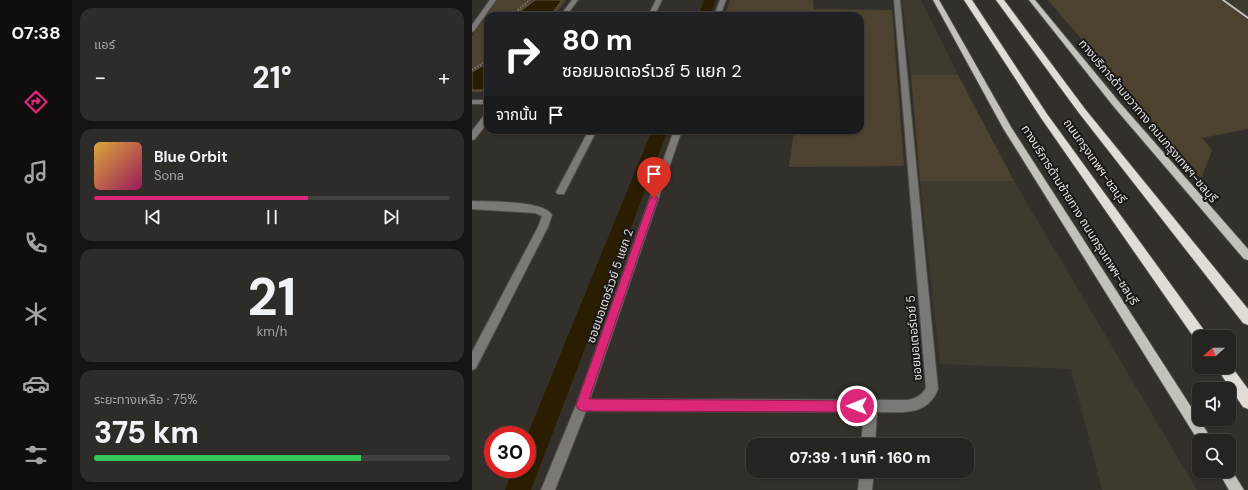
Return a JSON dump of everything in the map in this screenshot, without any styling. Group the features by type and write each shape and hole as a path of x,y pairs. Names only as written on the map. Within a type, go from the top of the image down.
{"highway":[{"name":"ถนนกรุงเทพฯ-ชลบุรี","path":"968,0 1044,116 1197,330"},
{"name":"ถนนกรุงเทพฯ-ชลบุรี","path":"1000,0 1082,111 1248,319"},
{"path":"1228,374 1248,402"}],"main road":[{"name":"ทางบริการด้านซ้ายทาง ถนนกรุงเทพฯ-ชลบุรี","path":"936,0 1007,128 1202,434"},
{"name":"ทางบริการด้านขวาทาง ถนนกรุงเทพฯ-ชลบุรี","path":"1032,0 1117,106 1248,255"},
{"path":"1229,478 1237,490"}],"street":[{"path":"485,12 493,0"},
{"path":"566,12 575,0"},
{"path":"653,12 659,0"},
{"path":"718,12 723,0"},
{"name":"ซอยมอเตอร์เวย์ 5","path":"582,405 871,406 918,404 928,397 932,389 897,0"},
{"path":"472,30 484,13"},
{"path":"472,102 484,102"},
{"path":"472,138 484,122"},
{"path":"561,192 591,134"},
{"name":"ซอยมอเตอร์เวย์ 5 แยก 2","path":"548,490 582,405 677,134"},
{"path":"472,206 536,209 547,215 544,226 472,364"},
{"path":"869,438 871,406"},
{"path":"865,490 866,478"}],"path":[{"path":"516,12 530,0"},
{"path":"472,70 484,62"}],"shaded area":[{"path":"497,0 566,0 557,12 489,12"},
{"path":"535,0 562,0 553,12 519,12"},
{"path":"730,0 813,0 814,9 892,10 904,166 789,167 793,134 864,134 864,12 726,12"},
{"path":"902,0 921,0 958,75 911,75"},
{"path":"1048,0 1221,0 1248,20 1248,129 1202,138 1212,150 1201,179"},
{"path":"1223,0 1248,0 1248,18"},
{"path":"484,19 484,92 472,92 472,36"},
{"path":"484,65 484,90 472,90 472,72"},
{"path":"911,75 958,75 1014,181 920,181"},
{"path":"920,181 1014,181 1197,490 1102,490 1071,369 940,364"}],"waterway":[{"path":"706,12 710,0"},
{"path":"536,444 658,134"},
{"path":"518,490 523,478"}],"railway":[{"path":"1223,0 1248,18"}],"route":[{"path":"654,198 582,405 857,406"}]}
